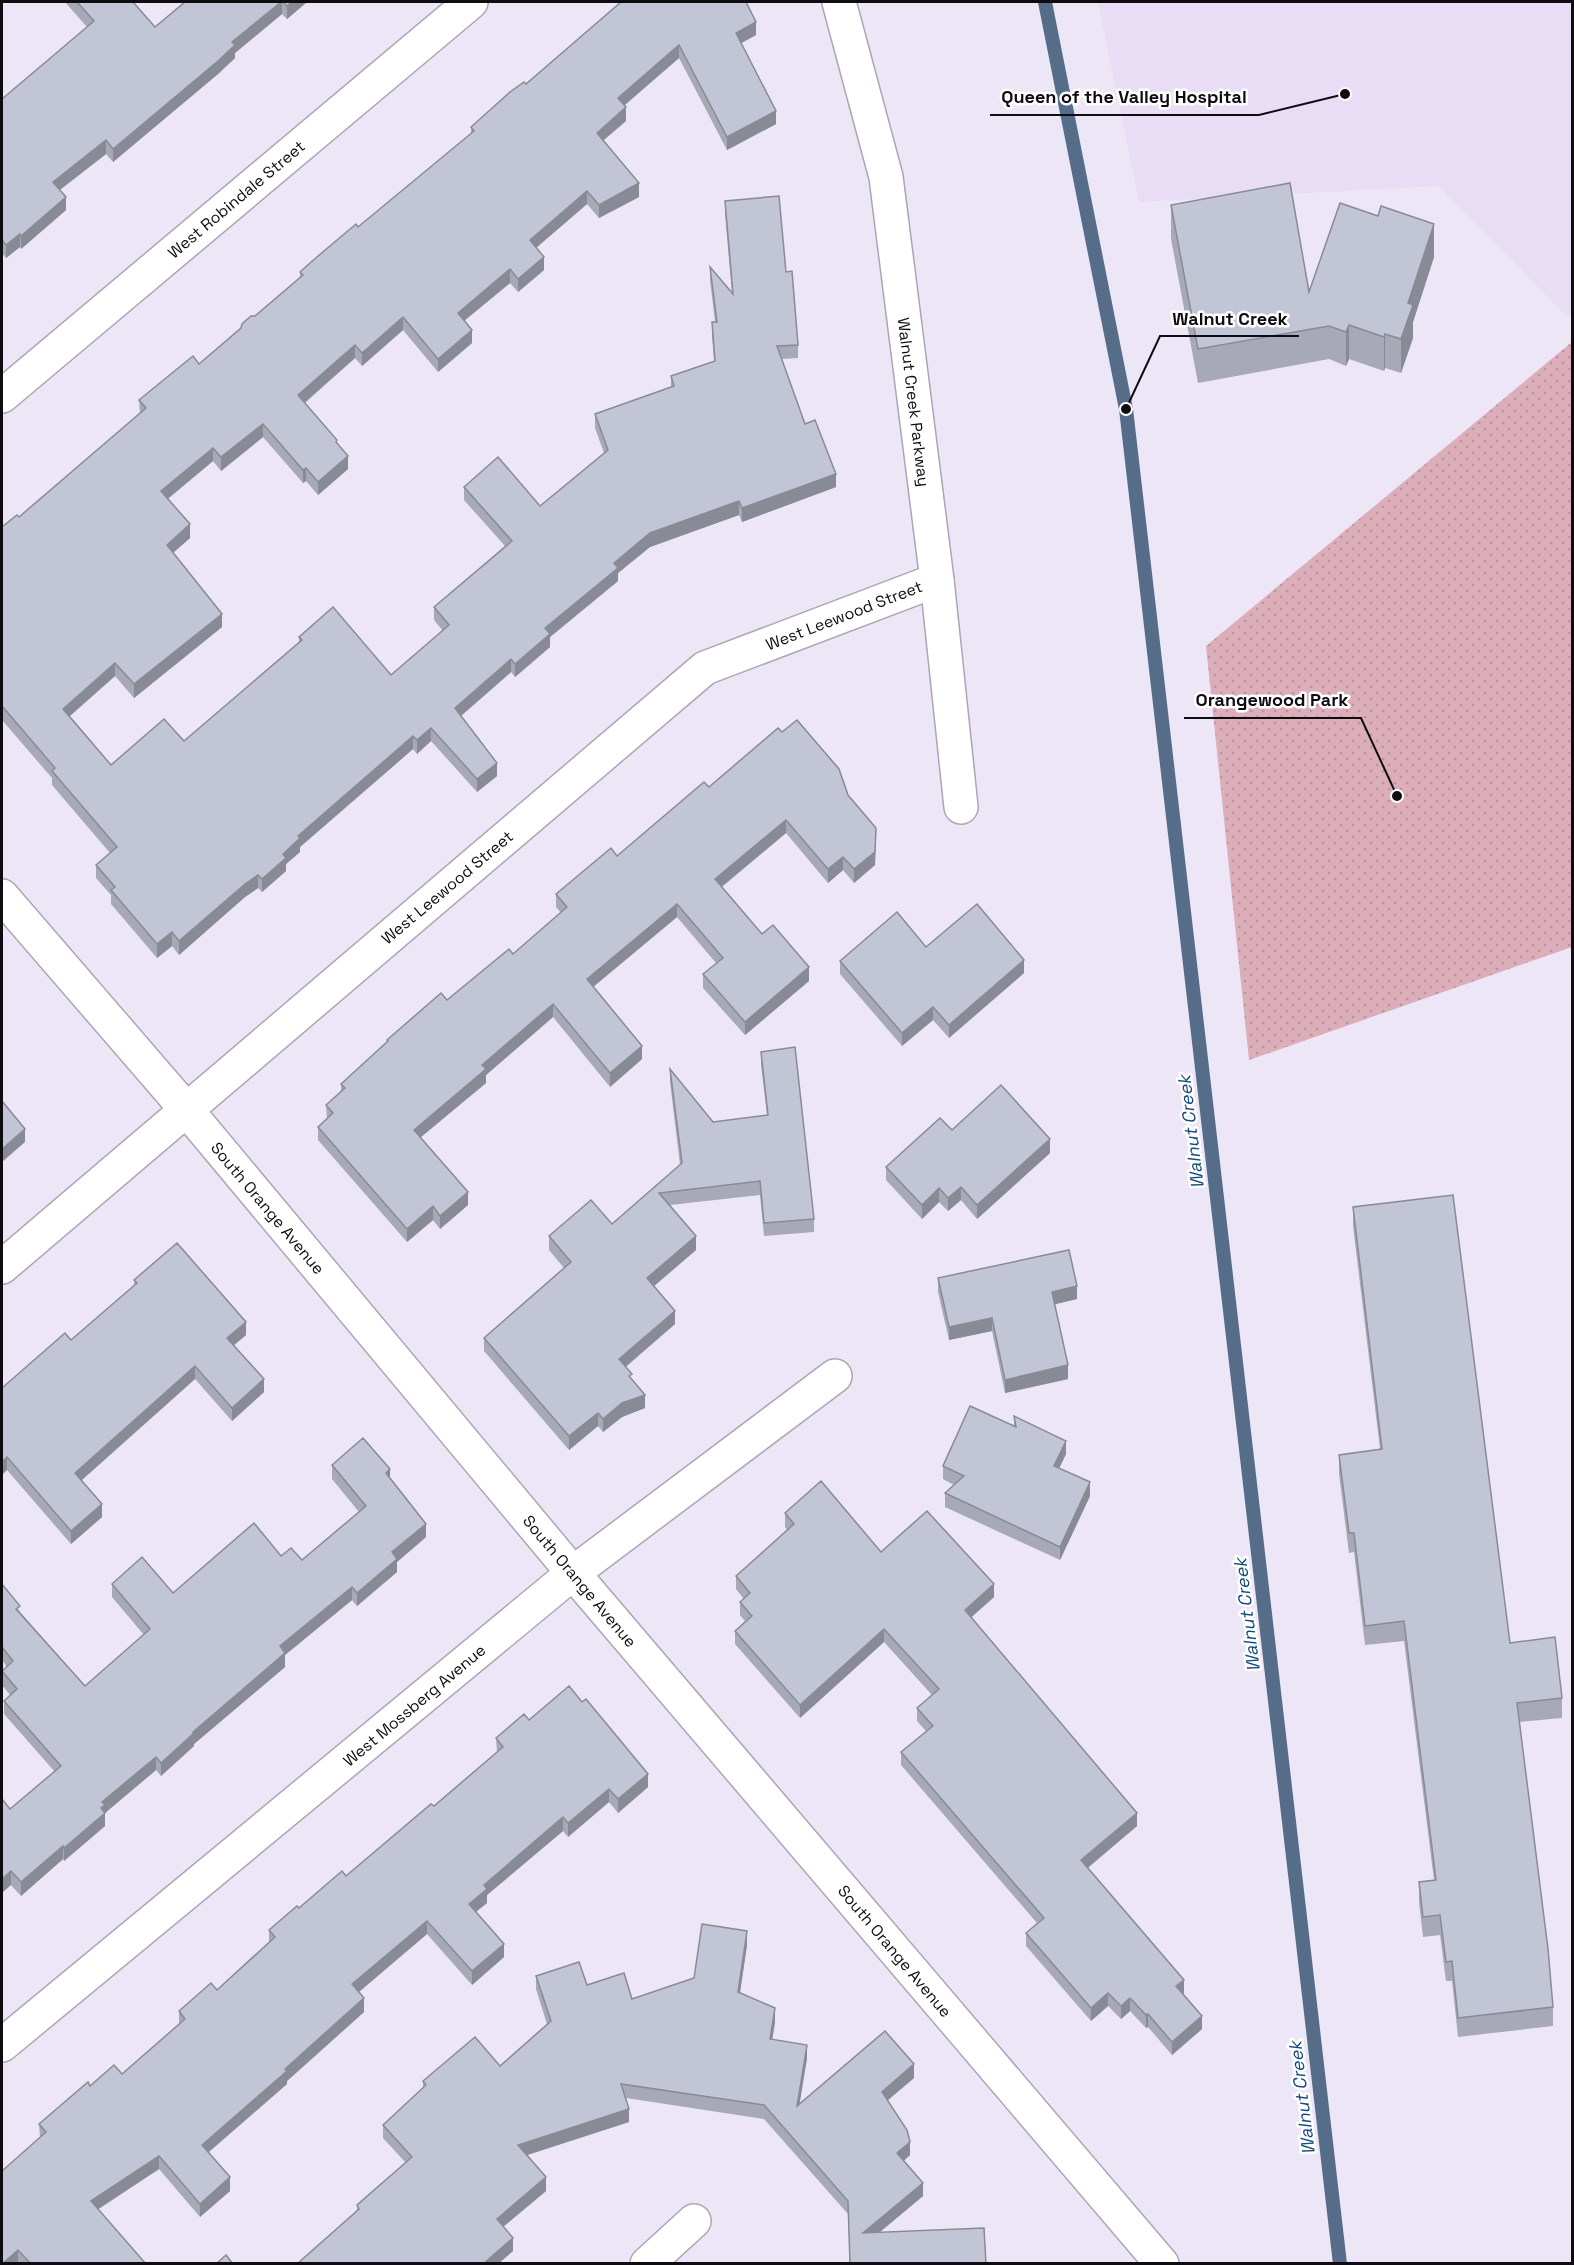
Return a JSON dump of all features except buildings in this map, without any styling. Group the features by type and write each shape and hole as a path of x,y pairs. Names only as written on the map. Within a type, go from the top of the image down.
{"street":[{"name":"West Robindale Street","path":"2,396 471,2"},
{"name":"Walnut Creek Parkway","path":"839,2 886,177 937,580 961,807"},
{"name":"West Leewood Street","path":"2,1267 185,1108 705,668 937,580"},
{"name":"South Orange Avenue","path":"2,896 185,1108 573,1573 1162,2264"},
{"name":"West Mossberg Avenue","path":"2,2045 573,1573 835,1376"},
{"path":"647,2264 694,2221"}],"shaded area":[{"path":"1098,2 1572,2 1572,313 1567,317 1439,186 1139,202"},
{"path":"1572,342 1572,947 1249,1060 1206,646"}],"waterway":[{"name":"Walnut Creek","path":"1045,2 1126,409 1340,2264"}],"place":[{"name":"Queen of the Valley Hospital","path":"1345,94"},
{"name":"Walnut Creek","path":"1126,409"},
{"name":"Orangewood Park","path":"1397,796"}]}
